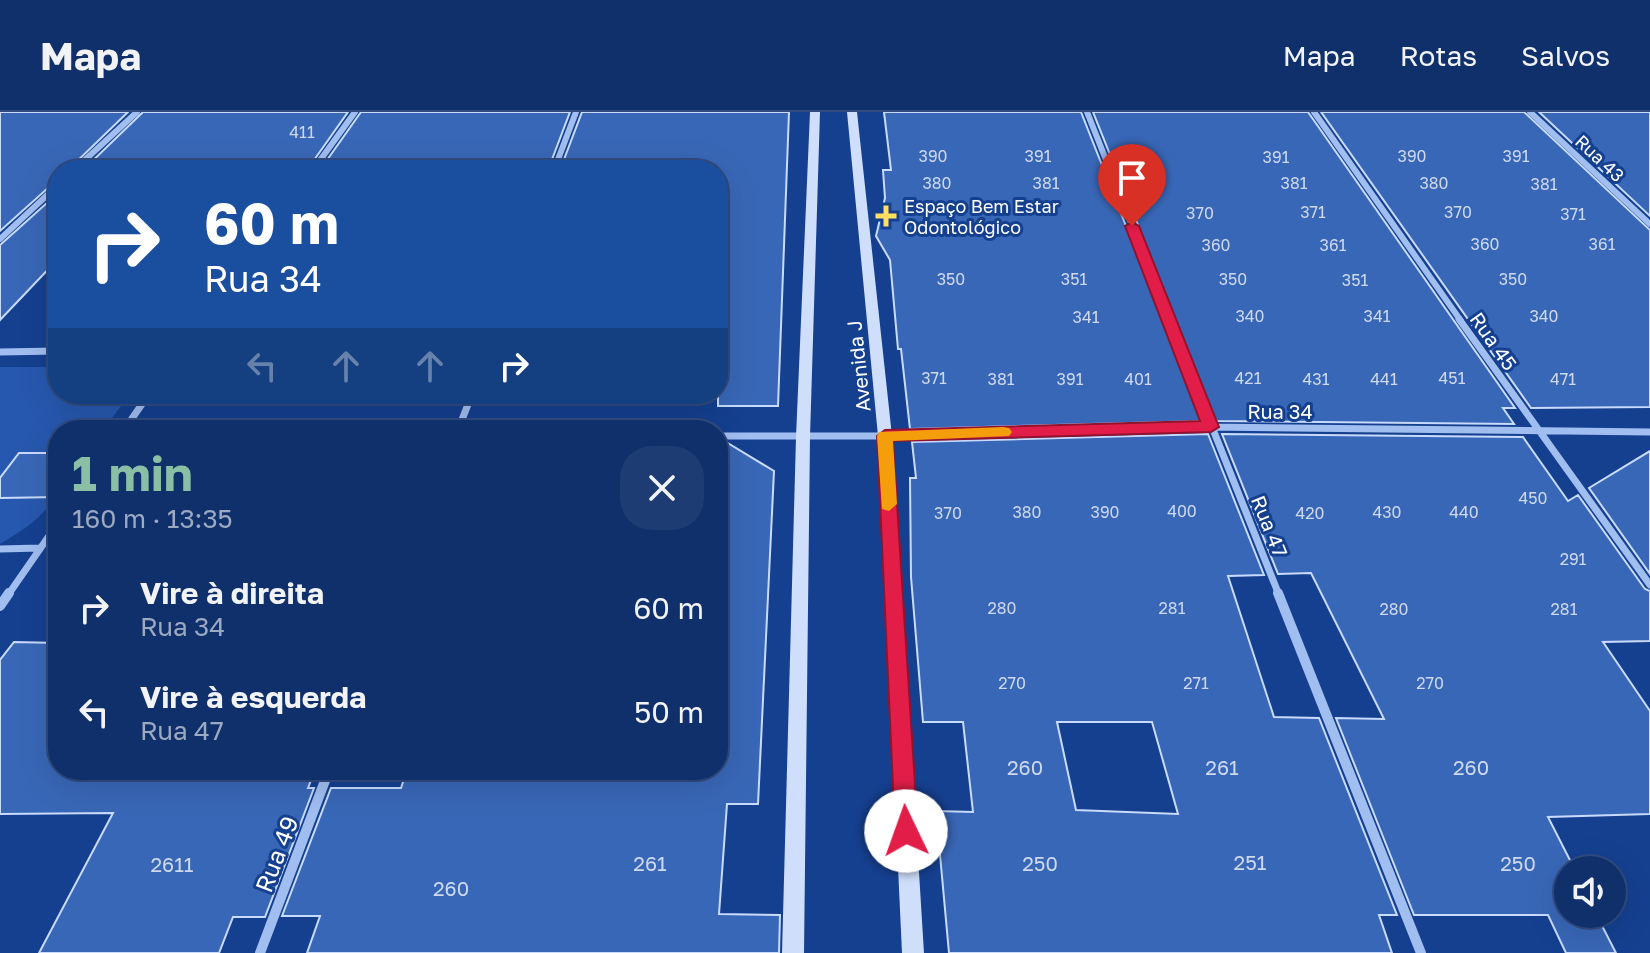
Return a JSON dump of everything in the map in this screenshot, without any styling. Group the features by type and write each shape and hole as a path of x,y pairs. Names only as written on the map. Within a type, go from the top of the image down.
{"street":[{"path":"85,160 137,112"},
{"path":"320,160 355,112"},
{"path":"558,160 576,112"},
{"path":"793,953 803,437 815,112"},
{"name":"Avenida J","path":"852,112 885,436 913,953"},
{"name":"Rua 47","path":"1087,112 1421,953"},
{"name":"Rua 45","path":"1314,112 1536,429 1650,585"},
{"name":"Rua 43","path":"1530,112 1650,224"},
{"path":"0,239 48,194"},
{"path":"0,352 48,351"},
{"name":"Rua 34","path":"728,436 885,436 1211,427 1650,432"},
{"path":"0,606 48,537"},
{"path":"0,549 40,548"},
{"name":"Rua 49","path":"260,953 325,780"}],"shaded area":[{"path":"0,367 48,367 48,404 122,404 110,420 48,420 48,506 35,520 0,544"}],"building":[{"path":"0,112 128,112 78,160 48,160 48,188 0,231"},
{"path":"143,112 348,112 314,160 93,160"},
{"path":"361,112 570,112 552,160 327,160"},
{"path":"582,112 789,112 778,406 718,406 728,404 728,160 564,160"},
{"path":"884,112 1081,112 1203,421 910,429 901,349 898,349 890,260 876,236 885,198 883,170 891,170"},
{"path":"1093,112 1308,112 1515,408 1503,408 1514,424 1216,421"},
{"path":"1321,112 1524,112 1650,230 1650,407 1531,408"},
{"path":"1539,112 1650,112 1650,216"},
{"path":"48,202 48,270 0,320 0,245"},
{"path":"1208,434 1264,575 1228,576 1274,717 1319,718 1397,915 1379,915 1392,953 949,953 936,811 973,812 963,722 923,722 911,577 910,478 916,478 912,442","holes":["1057,722 1152,722 1178,814 1076,810"]},
{"path":"1222,434 1523,437 1568,501 1578,495 1645,589 1650,591 1650,641 1603,642 1650,711 1650,814 1548,817 1568,856 1554,856 1554,928 1548,915 1414,915 1336,718 1384,719 1311,573 1278,574"},
{"path":"728,443 774,471 758,804 727,804 719,914 780,915 779,953 307,953 320,916 282,916 331,788 401,788 404,780 728,780"},
{"path":"1650,451 1650,574 1589,488"},
{"path":"19,453 48,453 48,497 0,498 0,478"},
{"path":"14,642 48,643 48,780 311,780 308,788 314,788 265,917 233,917 219,953 39,953 113,813 0,814 0,660"},
{"path":"1554,928 1603,928 1616,953 1566,953"}],"slow traffic":[{"path":"889,504 885,436 1003,432"}],"place":[{"name":"Espaço Bem Estar Odontológico","path":"886,216"}],"route":[{"path":"906,831 885,436 1211,427 1132,226"}]}
